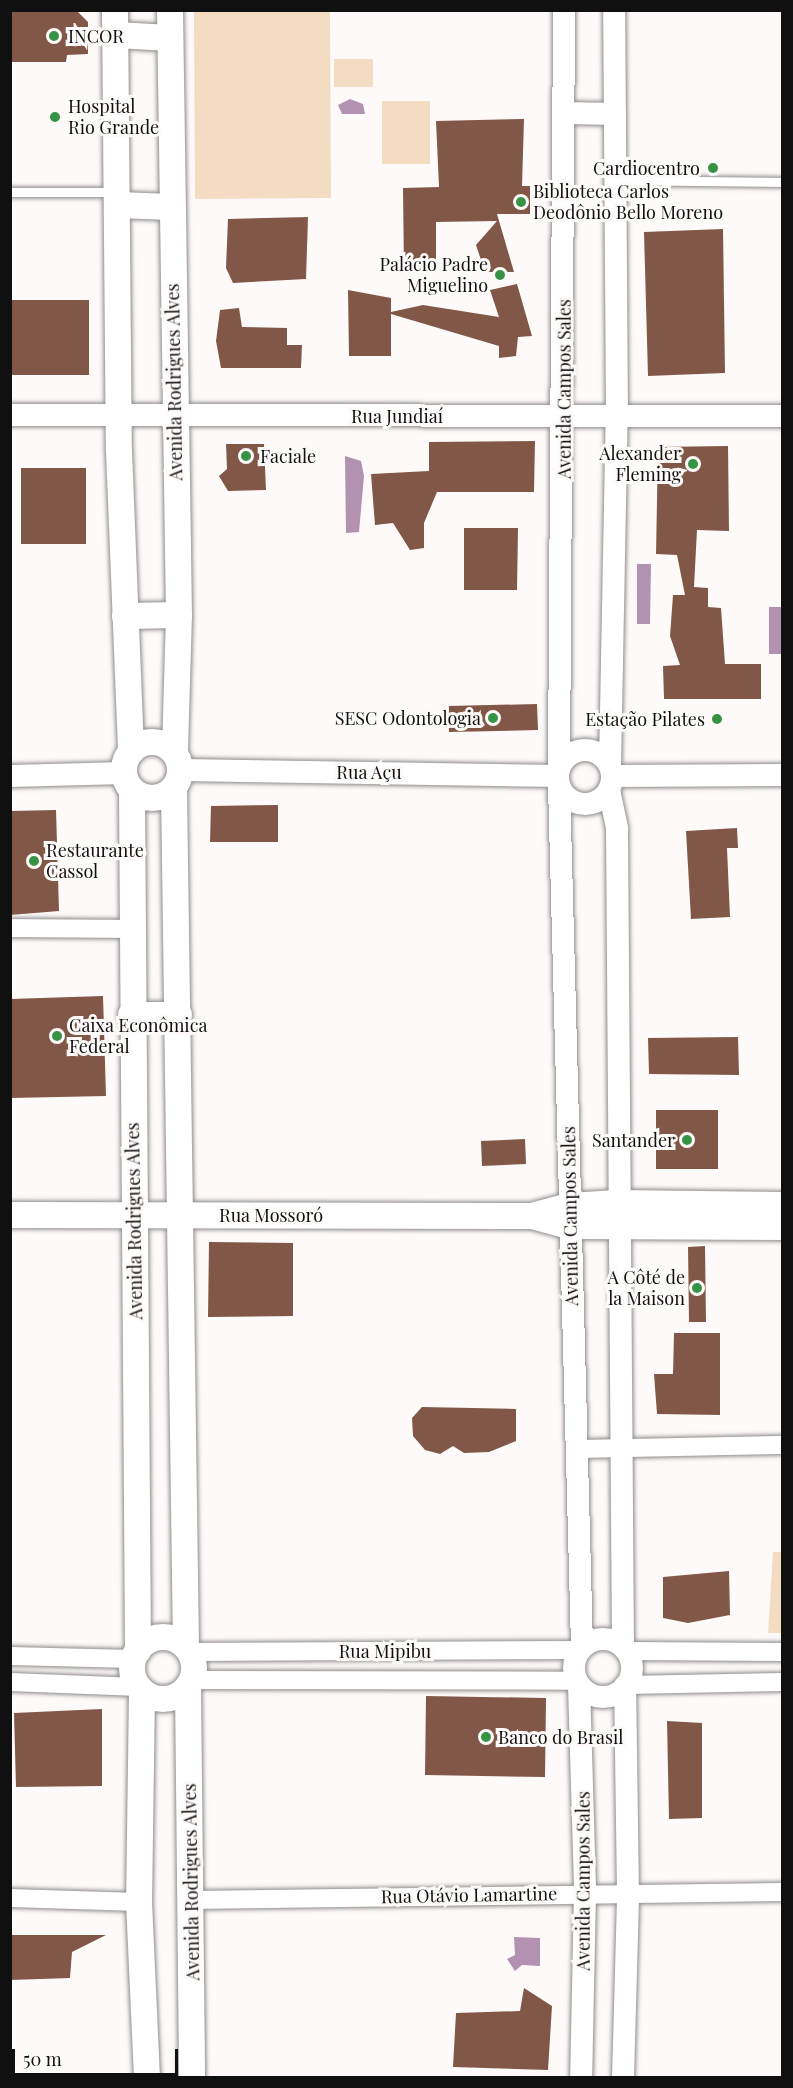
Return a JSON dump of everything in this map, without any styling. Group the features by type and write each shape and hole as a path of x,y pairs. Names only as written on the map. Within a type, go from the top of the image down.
{"main road":[{"name":"Avenida Rodrigues Alves","path":"170,10 179,615 177,770 179,1015 188,1649"},
{"name":"Avenida Rodrigues Alves","path":"115,23 119,417 129,772 134,1216 135,1655"},
{"path":"115,23 170,38"},
{"path":"117,198 172,207"},
{"path":"125,616 179,615"},
{"path":"148,742 177,770 154,798 129,772 148,742"},
{"path":"131,1015 179,1015"},
{"name":"Rua Mossoró","path":"10,1215 570,1216 783,1205"},
{"name":"Rua Mossoró","path":"618,1215 783,1227"},
{"path":"140,1689 157,1699 174,1698 190,1684 188,1649 161,1637 135,1655 140,1689 139,1902 147,2078"},
{"name":"Avenida Rodrigues Alves","path":"190,1684 192,2078"}],"street":[{"name":"Avenida Campos Sales","path":"564,10 564,413 559,776 581,1648"},
{"path":"614,10 617,415 610,777 617,828 618,1215 625,1649 632,1667 626,1686 628,1894 623,2078"},
{"path":"564,113 615,114"},
{"name":"Rua Jundiaí","path":"10,415 175,417 564,413 783,416"},
{"path":"610,777 597,752 579,750 559,776 569,799 587,804 610,777 783,775"},
{"name":"Rua Açu","path":"177,770 559,776"},
{"path":"10,776 129,772"},
{"path":"10,928 129,929"},
{"path":"575,1449 783,1445"},
{"path":"783,1652 625,1649 602,1639 581,1648 573,1667 578,1683 602,1697 626,1686 783,1682"},
{"name":"Rua Mipibu","path":"188,1649 581,1648"},
{"path":"10,1656 135,1655"},
{"path":"10,1682 140,1689"},
{"name":"Avenida Campos Sales","path":"578,1683 585,1893 581,2078"},
{"name":"Rua Mipibu","path":"190,1684 578,1683"},
{"name":"Rua Otávio Lamartine","path":"192,1900 783,1892"},
{"path":"10,1898 139,1902"}],"lane":[{"path":"616,180 783,182"},
{"path":"10,192 117,198"}],"shaded area":[{"path":"194,11 330,11 331,198 195,199"},
{"path":"334,59 373,59 373,87 334,87"},
{"path":"350,99 363,104 365,114 342,114 338,105"},
{"path":"382,101 430,101 430,164 382,164"},
{"path":"345,456 361,461 364,476 359,532 346,533"},
{"path":"637,564 651,564 650,624 637,624"},
{"path":"769,607 782,607 782,654 769,654"},
{"path":"773,1552 782,1552 782,1633 768,1633"},
{"path":"514,1937 540,1938 540,1966 522,1965 515,1971 507,1959 515,1955"}],"building":[{"name":"INCOR","path":"10,10 76,10 88,22 88,54 67,55 66,62 10,62"},
{"path":"524,119 522,186 530,186 530,214 497,214 514,272 485,272 476,245 497,221 436,222 436,273 404,273 403,188 439,187 436,121"},
{"path":"308,217 306,279 233,283 226,268 228,219"},
{"path":"723,229 725,373 648,376 644,232"},
{"path":"517,284 532,336 518,337 516,356 499,358 499,346 391,314 391,356 349,356 348,290 391,298 391,312 423,305 499,317 490,290"},
{"path":"11,300 89,300 89,375 11,375"},
{"path":"239,308 242,327 287,328 287,345 302,345 301,368 221,368 216,341 220,310"},
{"path":"535,441 534,492 437,492 424,523 424,548 410,550 393,523 375,525 371,474 429,471 429,442"},
{"name":"Faciale","path":"226,444 264,444 266,490 228,491 219,476 227,469"},
{"path":"728,446 729,531 697,530 694,587 708,588 708,607 721,608 725,664 761,664 761,699 664,699 663,666 680,665 670,636 673,595 685,595 677,555 656,554 658,447"},
{"path":"21,468 86,468 86,544 21,544"},
{"path":"464,528 518,528 517,590 464,590"},
{"name":"SESC Odontologia","path":"537,704 538,730 449,732 448,706"},
{"path":"278,805 278,842 210,842 211,806"},
{"name":"Restaurante Cassol","path":"56,810 59,911 10,915 10,811"},
{"path":"737,828 738,848 727,848 730,917 691,919 686,831"},
{"name":"Caixa Econômica Federal","path":"103,996 106,1096 11,1098 10,999"},
{"path":"738,1037 739,1075 649,1074 648,1038"},
{"name":"Santander","path":"656,1110 718,1110 718,1169 656,1169"},
{"path":"525,1139 526,1164 482,1166 481,1141"},
{"path":"209,1242 293,1243 293,1316 208,1317"},
{"name":"A Côté de la Maison","path":"705,1246 706,1322 689,1322 688,1247"},
{"path":"674,1333 720,1333 720,1415 657,1414 654,1374 673,1374"},
{"path":"422,1407 516,1409 516,1441 489,1452 464,1453 453,1446 440,1454 425,1450 413,1436 412,1418"},
{"path":"729,1571 730,1615 688,1623 663,1618 663,1577"},
{"name":"Banco do Brasil","path":"426,1696 546,1698 545,1777 425,1775"},
{"path":"102,1709 102,1786 16,1787 14,1713"},
{"path":"667,1721 702,1723 702,1818 669,1819"},
{"path":"10,1935 106,1935 72,1952 70,1978 10,1980"},
{"path":"524,1988 552,2006 548,2070 453,2067 456,2013 520,2011"}],"place":[{"name":"INCOR","path":"54,36"},
{"name":"Hospital Rio Grande","path":"55,117"},
{"name":"Cardiocentro","path":"713,168"},
{"name":"Biblioteca Carlos Deodônio Bello Moreno","path":"521,202"},
{"name":"Palácio Padre Miguelino","path":"500,275"},
{"name":"Faciale","path":"246,456"},
{"name":"Alexander Fleming","path":"693,464"},
{"name":"SESC Odontologia","path":"493,718"},
{"name":"Estação Pilates","path":"717,719"},
{"name":"Restaurante Cassol","path":"34,861"},
{"name":"Caixa Econômica Federal","path":"57,1036"},
{"name":"Santander","path":"687,1140"},
{"name":"A Côté de la Maison","path":"697,1288"},
{"name":"Banco do Brasil","path":"486,1737"}]}
